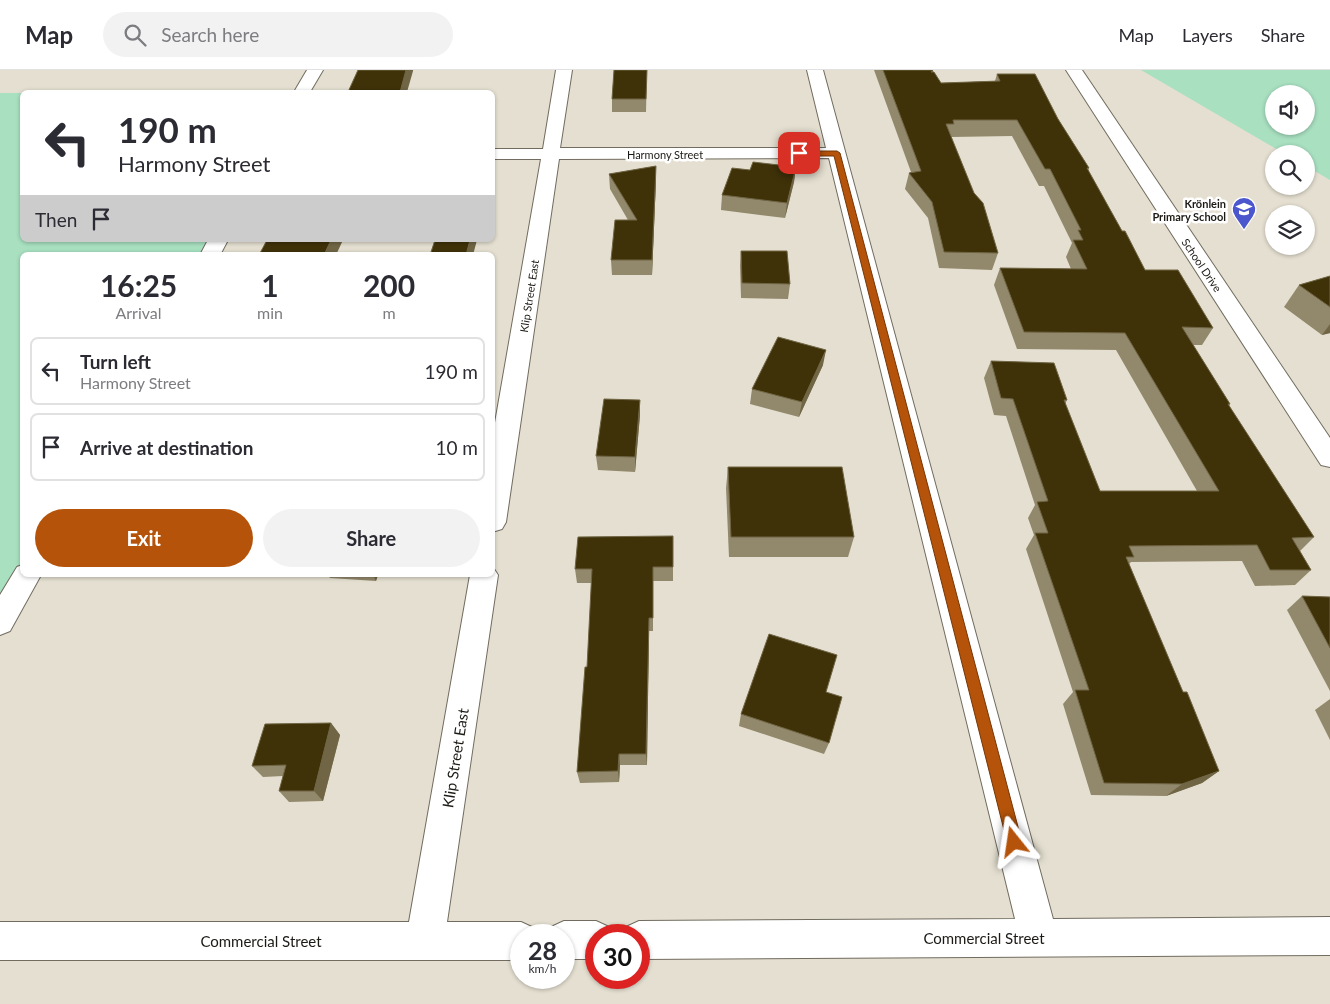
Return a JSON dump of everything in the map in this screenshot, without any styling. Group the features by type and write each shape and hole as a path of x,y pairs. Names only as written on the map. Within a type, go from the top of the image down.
{"street":[{"path":"303,90 315,70"},
{"name":"Klip Street East","path":"495,504 564,70"},
{"path":"815,70 1039,938"},
{"name":"School Drive","path":"1074,70 1330,458"},
{"name":"Harmony Street","path":"495,154 837,153"},
{"path":"0,622 26,577"},
{"name":"Klip Street East","path":"425,941 484,577"},
{"name":"Commercial Street","path":"650,940 1330,936"},
{"name":"Commercial Street","path":"0,941 510,941"}],"green space":[{"path":"1141,70 1330,70 1330,180 1315,171 1315,145 1270,145"},
{"path":"0,93 20,93 20,242 217,242 211,252 20,252 21,577 0,621"}],"building":[{"path":"358,70 406,70 401,90 349,90"},
{"path":"614,70 647,70 646,99 612,99"},
{"path":"883,70 932,70 931,72 934,72 941,83 1000,81 997,74 1035,74 1058,119 1089,168 1087,168 1122,231 1125,231 1145,270 1178,270 1213,328 1182,327 1230,404 1228,404 1314,537 1292,538 1311,570 1270,570 1257,545 1129,546 1134,557 1126,557 1183,692 1187,692 1219,771 1182,784 1104,783 1075,690 1089,690 1035,533 1048,533 1037,502 1048,501 1013,399 1001,398 991,361 1054,363 1067,400 1064,400 1100,491 1219,491 1125,333 1024,332 1000,268 1087,269 1073,240 1083,240 1078,230 1081,230 1050,169 1045,169 1017,120 953,120 954,124 946,124 974,193 983,203 998,253 944,252 932,202 909,173 921,171"},
{"path":"753,162 796,167 787,203 722,195 732,168 750,170"},
{"path":"656,166 652,260 611,260 615,220 637,220 609,174"},
{"path":"266,242 330,242 325,252 261,252"},
{"path":"434,242 469,242 467,252 431,252"},
{"path":"741,251 787,251 790,284 742,283"},
{"path":"1330,276 1330,307 1299,285"},
{"path":"778,337 826,350 802,402 752,389"},
{"path":"604,399 640,400 635,457 596,456"},
{"path":"728,467 842,467 854,537 731,537"},
{"path":"673,536 673,567 653,567 653,618 649,618 646,754 619,754 618,771 577,772 585,667 587,667 592,569 575,569 578,537"},
{"path":"1302,596 1330,597 1330,648"},
{"path":"769,634 837,655 826,692 842,697 829,743 741,714"},
{"path":"331,723 314,791 279,791 286,765 252,766 265,724"}],"place":[{"name":"Krönlein Primary School","path":"1244,230"}],"route":[{"path":"799,153 837,153 1014,842"}]}
